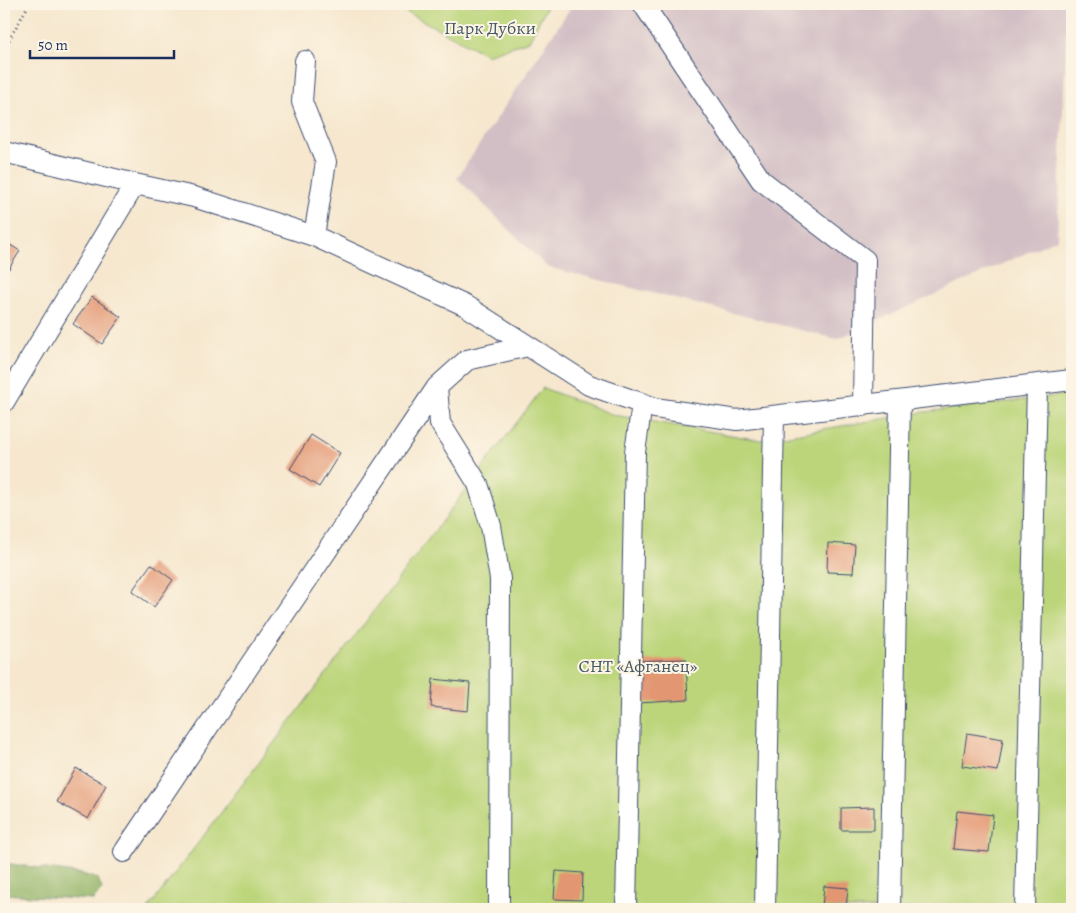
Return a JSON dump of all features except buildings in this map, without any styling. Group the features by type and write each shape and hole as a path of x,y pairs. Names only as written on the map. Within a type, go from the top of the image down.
{"street":[{"path":"643,4 761,180 865,260 863,406"},
{"path":"305,61 302,102 326,162 314,236"},
{"path":"4,152 194,197 314,236 466,306 589,385 655,408 737,420 1072,380"},
{"path":"4,402 135,184"},
{"path":"124,852 437,387 467,360 528,346"},
{"path":"1025,909 1037,384"},
{"path":"437,387 440,423 478,484 491,526 500,579 499,903"},
{"path":"890,909 900,401"},
{"path":"626,909 635,452 642,404"},
{"path":"766,909 774,416"}],"path":[{"path":"4,49 29,4"}],"shaded area":[{"path":"573,4 1068,4 1057,239 837,339 547,267 457,178"}],"green space":[{"name":"Парк Дубки","path":"391,4 548,4 529,41 487,55"},
{"name":"СНТ «Афганец»","path":"543,388 614,415 760,440 917,413 1072,394 1072,909 148,909"},
{"path":"4,863 82,874 98,879 102,889 93,900 4,894"}]}
